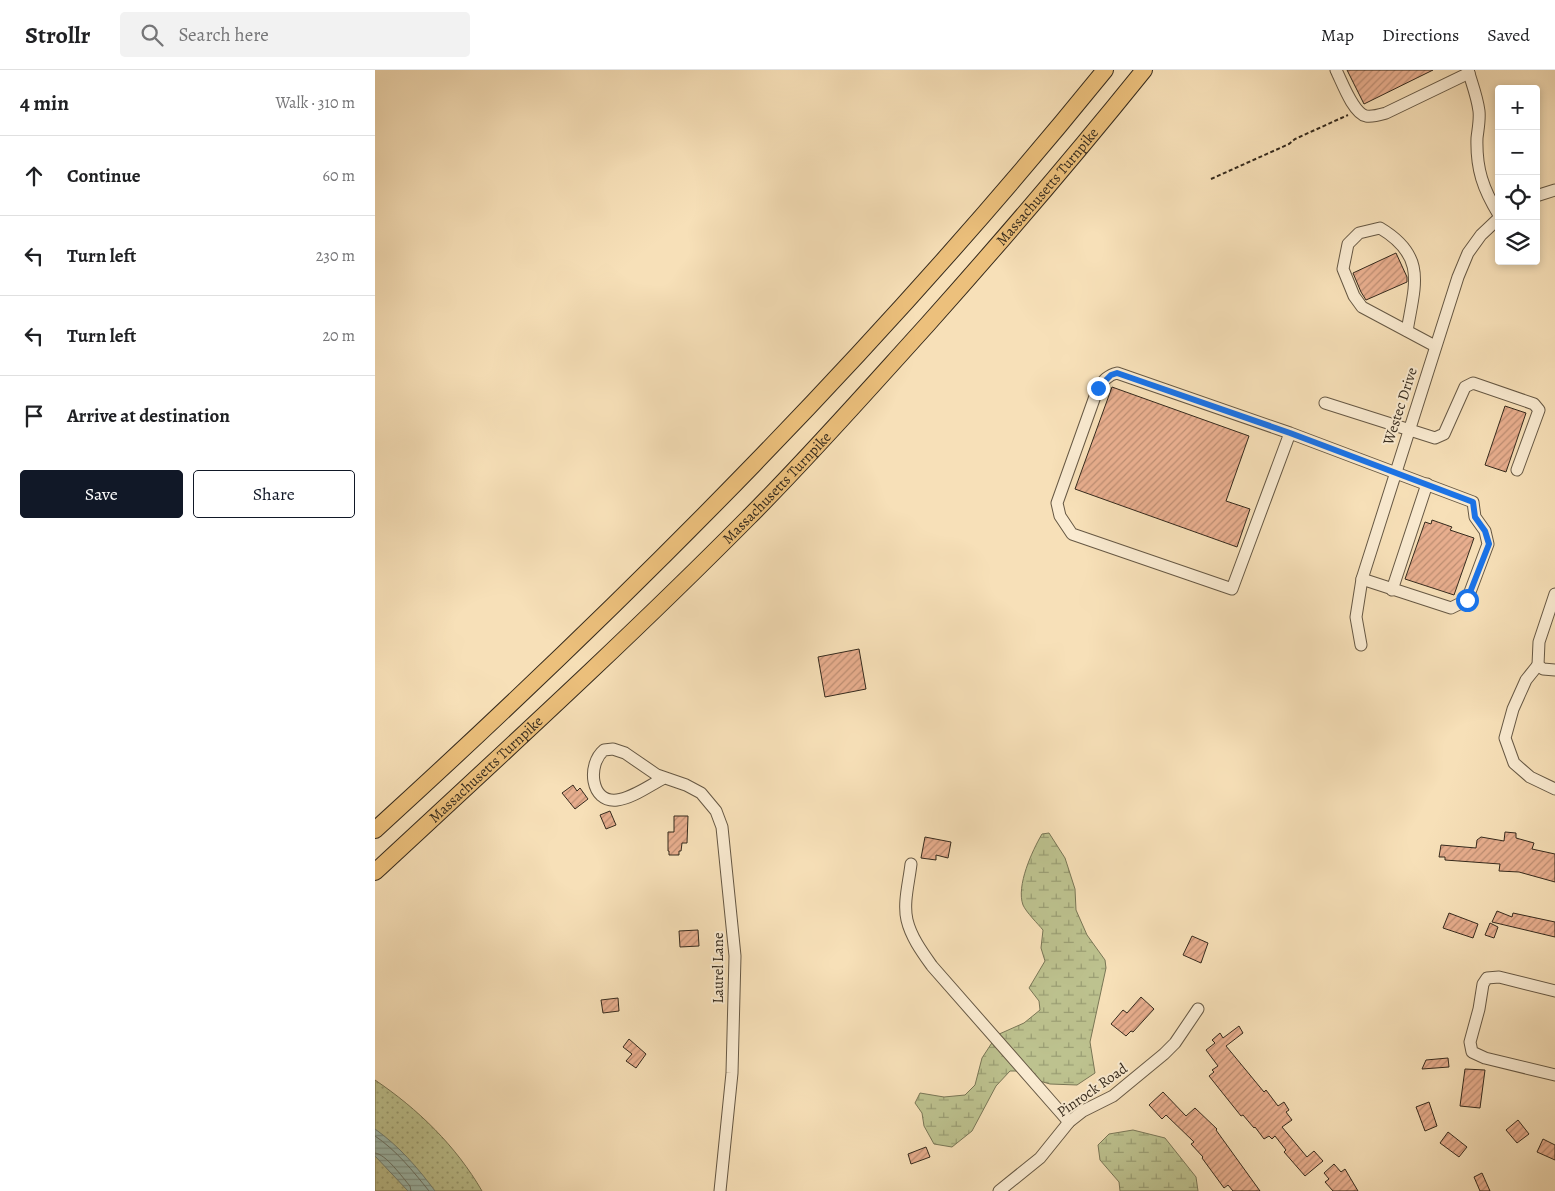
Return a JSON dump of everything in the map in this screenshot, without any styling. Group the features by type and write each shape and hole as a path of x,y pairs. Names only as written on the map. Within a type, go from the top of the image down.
{"highway":[{"name":"Massachusetts Turnpike","path":"375,830 479,735 610,610 796,422 988,210 1105,70"},
{"name":"Massachusetts Turnpike","path":"375,872 628,637 750,516 862,398 983,262 1090,138 1144,70"}],"street":[{"path":"1336,70 1357,111 1365,116 1385,113 1468,72 1476,93 1479,113 1477,140 1479,172 1485,190 1495,209"},
{"path":"1540,195 1555,190"},
{"name":"Westec Drive","path":"1361,645 1356,617 1362,579 1435,346 1468,253 1481,235 1496,220"},
{"path":"1407,331 1416,278 1409,253 1395,238 1380,228 1359,233 1348,244 1343,270 1354,296 1363,307 1407,331 1435,346"},
{"path":"1290,433 1232,589 1072,534 1060,516 1057,503 1098,388 1111,375 1117,373 1290,433 1473,502 1475,517 1485,531 1489,544 1467,600 1451,608 1362,579"},
{"path":"1325,404 1435,438 1444,434 1465,387 1473,383 1534,404 1539,410 1517,470"},
{"path":"1392,590 1427,484"},
{"path":"1555,594 1539,642 1538,665 1526,680 1513,709 1505,738 1514,764 1530,777 1555,789"},
{"path":"1538,665 1543,670 1555,670"},
{"name":"Laurel Lane","path":"664,778 630,796 616,800 606,798 597,790 593,781 593,772 596,759 607,749 625,752 664,778 694,788 707,798 719,818 724,835 727,884 735,942 733,1073 720,1191"},
{"path":"911,864 907,920 914,939 932,966 1069,1122"},
{"path":"1555,991 1499,977 1487,978 1483,984 1479,1009 1470,1042 1472,1052 1485,1058 1555,1075"},
{"name":"Pinrock Road","path":"999,1191 1040,1158 1069,1122 1113,1096 1164,1054 1175,1043 1198,1009"}],"path":[{"path":"1211,179 1357,111"}],"green space":[{"path":"1049,833 1065,858 1075,889 1076,910 1087,935 1105,960 1106,968 1090,1042 1095,1073 1077,1085 1050,1084 1036,1080 1026,1071 1010,1071 996,1086 972,1131 952,1147 934,1144 924,1126 922,1113 915,1103 920,1093 944,1097 965,1095 975,1085 982,1058 997,1035 1024,1023 1040,1010 1039,1001 1029,988 1045,961 1041,948 1043,930 1023,905 1021,897 1023,879 1034,850 1042,834"},
{"path":"375,1080 406,1103 435,1130 472,1174 482,1191 375,1191"},
{"path":"1133,1130 1165,1138 1196,1177 1198,1191 1120,1191 1119,1182 1100,1160 1098,1145 1109,1134"}],"water":[{"path":"375,1129 408,1158 435,1191 408,1191 375,1156"}],"building":[{"path":"1347,70 1433,70 1364,104"},
{"path":"1396,253 1407,277 1407,282 1366,300 1353,273"},
{"path":"1112,387 1249,436 1226,501 1250,509 1237,547 1075,489"},
{"path":"1505,406 1526,413 1506,472 1485,465"},
{"path":"1432,520 1452,527 1450,530 1474,538 1454,595 1405,579 1425,522 1431,524"},
{"path":"859,649 866,689 825,697 818,657"},
{"path":"573,785 577,791 580,788 588,799 575,809 562,793"},
{"path":"610,811 616,825 606,829 600,815"},
{"path":"674,816 688,816 687,843 682,843 679,855 669,855 668,832 674,832"},
{"path":"1505,832 1516,833 1516,838 1534,843 1532,849 1555,854 1555,882 1519,872 1499,871 1500,864 1445,860 1445,857 1439,857 1441,845 1476,848 1477,840 1481,837 1504,841"},
{"path":"925,837 951,842 948,858 936,855 936,860 921,858"},
{"path":"1497,911 1512,917 1513,913 1555,922 1555,937 1492,922"},
{"path":"1449,913 1478,924 1473,938 1443,928"},
{"path":"1490,923 1498,927 1494,938 1485,935"},
{"path":"698,930 699,946 680,947 679,931"},
{"path":"1192,936 1208,943 1201,963 1183,955"},
{"path":"1141,997 1154,1009 1133,1032 1131,1031 1126,1036 1111,1024 1123,1010 1127,1013"},
{"path":"618,998 619,1011 603,1013 601,1000"},
{"path":"1239,1026 1243,1033 1226,1046 1278,1106 1284,1102 1289,1110 1286,1112 1292,1120 1282,1127 1307,1157 1314,1151 1323,1161 1305,1176 1284,1152 1286,1150 1275,1136 1272,1139 1269,1136 1264,1139 1243,1115 1241,1116 1209,1076 1214,1072 1212,1070 1218,1066 1206,1050 1215,1043 1212,1040 1220,1033 1223,1038"},
{"path":"629,1039 646,1054 636,1068 626,1061 632,1054 623,1047"},
{"path":"1448,1058 1449,1067 1422,1069 1426,1060"},
{"path":"1465,1069 1485,1070 1480,1108 1460,1106"},
{"path":"1163,1092 1186,1116 1195,1108 1217,1129 1260,1191 1233,1191 1228,1185 1224,1188 1203,1157 1191,1144 1194,1142 1166,1115 1162,1119 1149,1105"},
{"path":"1429,1102 1437,1126 1425,1131 1416,1107"},
{"path":"1518,1120 1529,1134 1517,1143 1506,1130"},
{"path":"1448,1132 1467,1147 1459,1157 1440,1143"},
{"path":"1543,1139 1555,1145 1555,1160 1537,1152"},
{"path":"926,1147 930,1157 911,1164 908,1154"},
{"path":"1334,1164 1341,1172 1345,1169 1358,1191 1333,1191 1325,1182 1329,1179 1324,1173"},
{"path":"1482,1173 1490,1191 1480,1191 1474,1177"}],"route":[{"path":"1098,388 1104,380 1117,373 1290,433 1473,502 1475,517 1485,531 1489,544 1467,600"}]}
